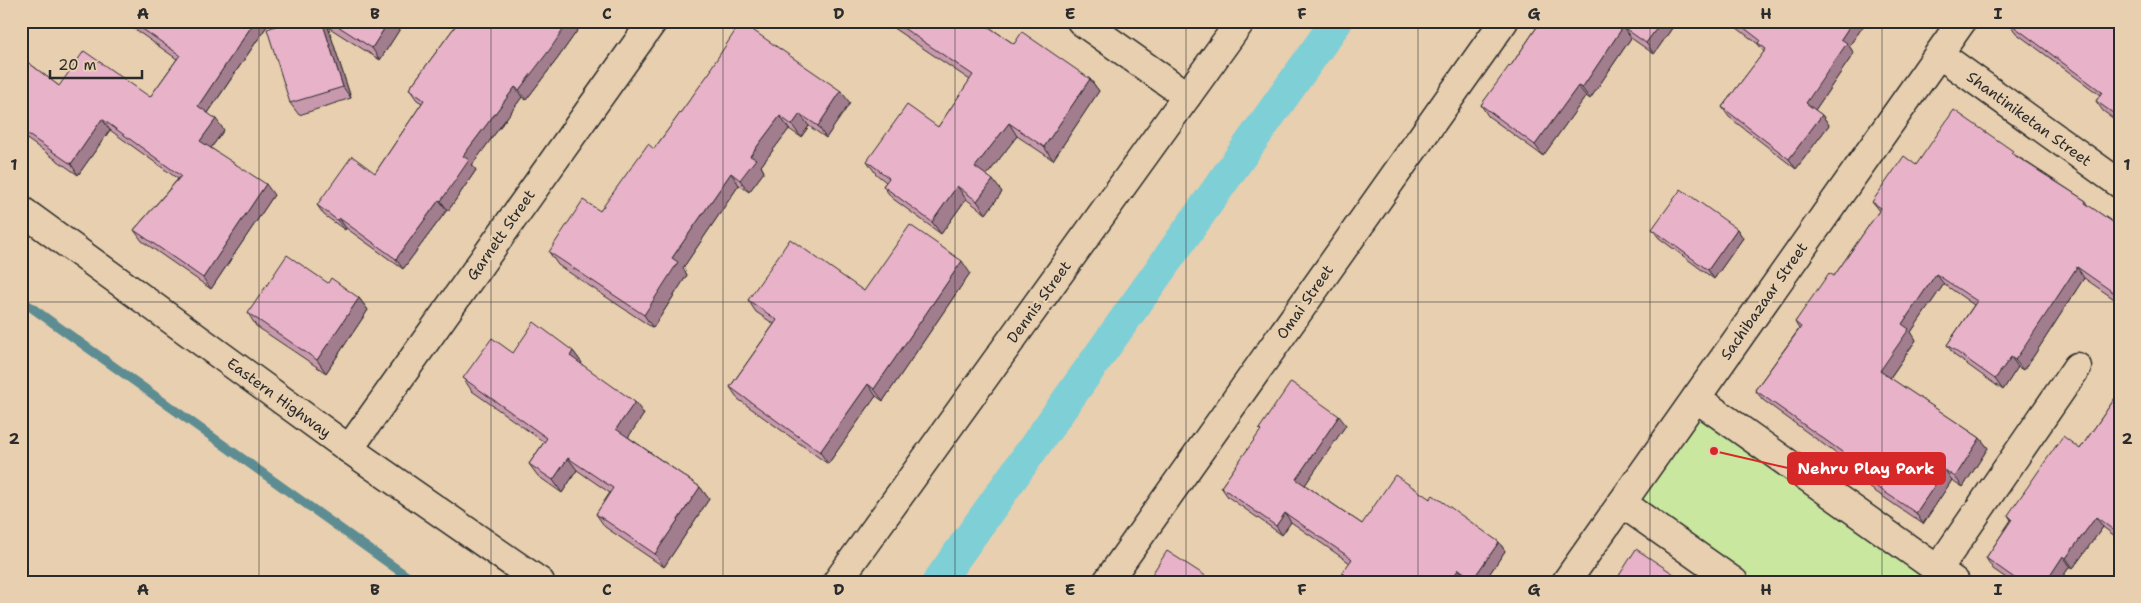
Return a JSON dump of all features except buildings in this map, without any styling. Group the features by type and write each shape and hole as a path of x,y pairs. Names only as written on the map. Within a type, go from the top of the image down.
{"street":[{"name":"Garnett Street","path":"349,449 653,21"},
{"path":"1081,21 1187,96"},
{"name":"Dennis Street","path":"837,582 1241,21"},
{"name":"Omai Street","path":"1106,582 1504,21"},
{"name":"Sachibazaar Street","path":"1566,582 1962,21"},
{"name":"Shantiniketan Street","path":"1939,54 2120,184"},
{"name":"Eastern Highway","path":"21,210 349,449 540,582"},
{"path":"1696,398 1947,576 2077,367"},
{"path":"1622,504 1734,582"}],"green space":[{"path":"1696,398 1951,582 1731,582 1622,503"}],"waterway":[{"path":"938,582 1337,21"},
{"path":"21,300 415,582"}],"place":[{"name":"Nehru Play Park","path":"1714,451"}]}
